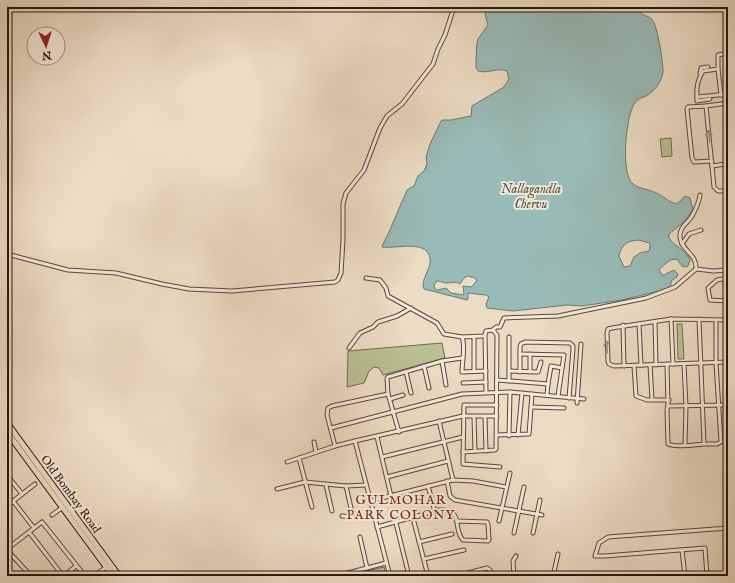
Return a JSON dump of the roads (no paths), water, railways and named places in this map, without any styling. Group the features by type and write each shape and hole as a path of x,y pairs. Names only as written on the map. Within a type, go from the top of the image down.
{"main road":[{"name":"Old Bombay Road","path":"7,423 109,566 113,576"},
{"name":"Old Bombay Road","path":"7,432 63,507 109,566 119,576"}],"street":[{"path":"7,254 68,270 116,273 189,289 232,291 338,280 341,273 343,204 346,193 364,170 380,128 387,116 402,104 433,64 445,35 454,7"},
{"path":"721,95 718,55 728,53"},
{"path":"708,67 701,68 696,90 698,101 710,99"},
{"path":"700,76 703,71 718,70"},
{"path":"697,97 728,94"},
{"path":"712,161 694,162 692,158 687,109 688,107 693,106 728,103"},
{"path":"706,106 715,188 718,191 728,191"},
{"path":"712,166 725,164"},
{"path":"696,269 696,262 682,244 680,236 682,228 692,217 700,195"},
{"path":"682,244 690,234 701,230"},
{"path":"366,278 380,280 386,288 388,296 437,323 444,334 462,338 485,334 486,331 500,327 504,318 558,316 646,298 675,287 696,269 713,271 728,270"},
{"path":"727,301 710,301 708,296 709,287 717,280 726,278 728,305"},
{"path":"349,348 360,333 373,327 378,322 397,316 411,308"},
{"path":"671,319 673,364"},
{"path":"728,320 671,319 623,325 608,329 608,361 609,364 614,366 728,362"},
{"path":"699,319 704,444"},
{"path":"667,364 669,400 667,409 668,444 672,446 718,444 721,442 720,405 716,363 716,320"},
{"path":"655,322 656,365"},
{"path":"639,324 641,366"},
{"path":"623,325 624,366"},
{"path":"463,452 494,450 496,448 497,335 493,330"},
{"path":"485,334 486,392"},
{"path":"474,337 474,371"},
{"path":"509,337 509,381"},
{"path":"462,338 463,376"},
{"path":"520,372 520,345 523,343 567,343 573,346 569,398"},
{"path":"577,403 581,344"},
{"path":"520,354 572,356"},
{"path":"530,354 530,372"},
{"path":"558,396 564,355"},
{"path":"399,432 388,394 387,378 442,361 462,358"},
{"path":"442,361 446,385"},
{"path":"509,371 539,372 541,362"},
{"path":"684,364 686,406 685,445"},
{"path":"650,365 652,399"},
{"path":"424,366 429,388"},
{"path":"547,395 551,366 562,368"},
{"path":"634,366 635,395 637,397 647,400 669,400"},
{"path":"462,372 486,371"},
{"path":"406,372 411,393"},
{"path":"497,380 548,384"},
{"path":"463,382 486,382"},
{"path":"331,428 462,394 510,392 584,399"},
{"path":"509,436 510,392"},
{"path":"518,435 522,393"},
{"path":"335,446 327,412 329,407 388,394"},
{"path":"497,435 527,435 530,433 532,394"},
{"path":"390,399 403,395"},
{"path":"497,405 465,405 463,407 463,464 500,467"},
{"path":"668,406 728,405"},
{"path":"531,407 564,408"},
{"path":"287,462 335,446 399,432 439,421 463,416 497,416"},
{"path":"474,417 475,451"},
{"path":"485,417 486,450"},
{"path":"439,421 453,480"},
{"path":"376,437 391,496"},
{"path":"382,457 463,437"},
{"path":"314,442 316,452"},
{"path":"356,442 390,576"},
{"path":"299,458 312,507"},
{"path":"387,477 448,461"},
{"path":"499,521 510,473"},
{"path":"7,475 22,494"},
{"path":"370,501 453,480 473,481 506,487"},
{"path":"447,481 450,496 452,498 450,504"},
{"path":"277,489 305,482 346,486 366,485"},
{"path":"7,506 35,484"},
{"path":"326,485 332,512"},
{"path":"342,516 353,517 346,486"},
{"path":"428,486 434,508"},
{"path":"514,533 524,487"},
{"path":"452,498 542,515"},
{"path":"533,534 540,500"},
{"path":"13,501 34,528"},
{"path":"52,515 63,507"},
{"path":"377,527 439,510 447,510 451,512 458,521 463,540 489,540 487,522 458,521"},
{"path":"413,518 428,576"},
{"path":"31,576 7,549 42,522 84,576"},
{"path":"396,523 409,576"},
{"path":"707,576 705,548 595,556 600,543 608,537 728,528"},
{"path":"29,532 64,576 76,566"},
{"path":"419,542 452,534"},
{"path":"360,537 367,568"},
{"path":"424,559 464,550"},
{"path":"682,550 684,576"},
{"path":"553,576 558,554"},
{"path":"516,556 513,564 514,574 531,576"},
{"path":"340,575 386,563"},
{"path":"513,564 519,564"},
{"path":"93,576 109,566"},
{"path":"456,576 487,568 490,570 491,576"}],"water":[{"name":"Nallagandla Chervu","path":"490,7 639,7 643,15 649,17 653,21 660,46 663,72 660,82 655,89 634,104 631,111 627,133 625,158 629,178 635,186 653,192 677,204 685,196 690,198 693,209 685,221 669,234 669,238 688,256 690,260 688,266 685,267 682,266 677,259 672,260 667,262 659,270 662,275 674,270 678,274 677,277 671,281 671,285 667,288 622,300 582,306 567,305 513,311 487,308 486,304 489,297 486,295 468,293 467,300 424,289 423,285 429,267 430,258 424,249 413,246 382,247 407,190 414,186 418,176 424,171 427,164 426,157 430,144 441,121 471,116 472,106 504,87 509,79 507,71 500,70 482,72 478,71 476,67 478,39 488,25 485,14","holes":["638,240 650,243 649,251 640,253 634,257 630,266 624,267 619,256 621,249 625,244","468,276 475,278 477,281 471,287 463,286 463,295 451,293 446,288 438,290 435,289 434,285 437,281 446,283 455,282 460,284 464,278"]}],"district":[{"name":"GULMOHAR PARK COLONY","path":"401,506"}]}
